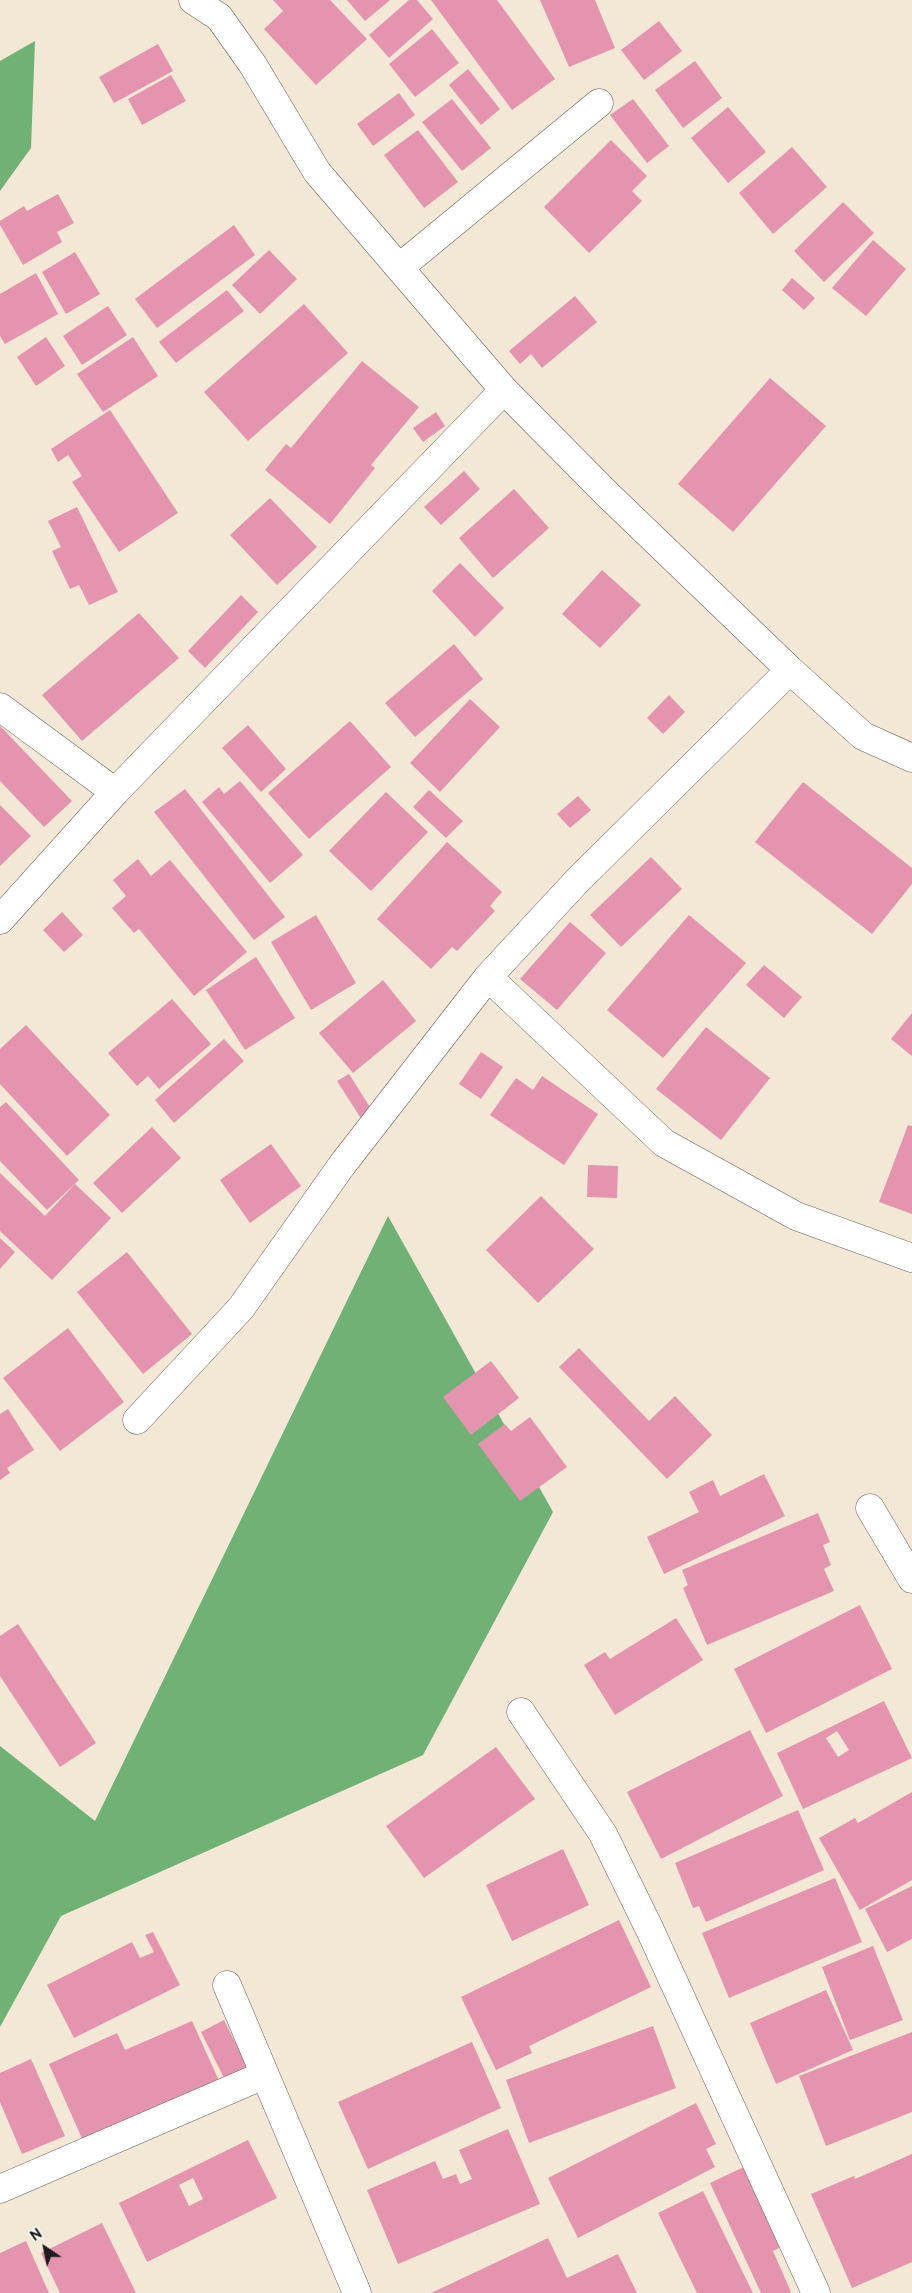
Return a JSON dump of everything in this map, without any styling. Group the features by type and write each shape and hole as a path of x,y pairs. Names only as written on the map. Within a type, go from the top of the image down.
{"street":[{"path":"193,0 219,17 253,65 317,172 504,390 606,494 790,670 863,736 912,758"},
{"path":"400,267 599,103"},
{"path":"0,920 115,792 504,390"},
{"path":"137,1420 241,1308 342,1165 488,977 577,881 790,670"},
{"path":"0,707 115,792"},
{"path":"488,977 664,1143 796,1216 912,1258"},
{"path":"870,1508 912,1580"},
{"path":"521,1712 604,1834 816,2293"},
{"path":"227,1985 357,2293"},
{"path":"0,2189 264,2075"}],"green space":[{"path":"35,41 31,148 0,191 0,61"},
{"path":"388,1216 553,1512 423,1755 61,1916 0,2027 0,1746 95,1821"}],"building":[{"path":"273,0 330,0 367,39 316,85 264,29 283,11"},
{"path":"347,0 390,0 365,21"},
{"path":"409,0 417,0 433,19 389,58 369,35"},
{"path":"431,0 497,0 555,79 512,110"},
{"path":"540,0 595,0 615,48 569,67"},
{"path":"659,21 682,51 644,80 621,50"},
{"path":"432,29 459,63 415,97 389,64"},
{"path":"158,44 173,71 114,103 99,77"},
{"path":"695,61 722,98 683,128 655,90"},
{"path":"468,69 500,109 481,125 449,85"},
{"path":"171,75 186,101 142,125 128,99"},
{"path":"399,93 415,115 373,146 357,124"},
{"path":"452,99 491,148 462,171 422,122"},
{"path":"633,99 669,146 647,163 610,115"},
{"path":"728,107 766,152 728,183 691,138"},
{"path":"418,130 458,182 424,208 384,155"},
{"path":"611,140 647,176 632,191 642,201 589,253 544,207"},
{"path":"792,147 827,187 773,234 739,193"},
{"path":"58,194 74,223 57,232 62,242 23,265 0,225 0,221 24,206 27,211"},
{"path":"843,202 874,233 824,282 794,251"},
{"path":"234,225 255,255 157,328 135,299"},
{"path":"873,240 906,269 866,316 832,288"},
{"path":"269,250 297,279 260,314 232,285"},
{"path":"75,252 100,294 66,314 42,272"},
{"path":"36,273 58,314 5,344 0,336 0,294"},
{"path":"792,278 815,298 804,310 782,290"},
{"path":"227,290 244,311 176,363 159,342"},
{"path":"575,296 597,322 542,368 531,354 520,364 509,351"},
{"path":"304,304 348,353 248,441 204,392"},
{"path":"108,306 127,335 82,365 63,336"},
{"path":"46,337 65,366 36,386 17,357"},
{"path":"133,337 158,376 103,412 77,374"},
{"path":"362,361 419,407 371,465 375,468 330,524 265,470 286,444 291,448"},
{"path":"770,378 826,426 733,532 678,484"},
{"path":"110,410 178,513 119,552 72,482 82,476 68,455 58,462 51,449"},
{"path":"436,412 445,426 423,442 413,428"},
{"path":"464,471 480,489 441,525 424,507"},
{"path":"514,489 549,528 493,578 459,538"},
{"path":"270,498 317,547 277,585 230,535"},
{"path":"77,507 118,592 89,605 79,585 70,589 52,551 61,547 48,521"},
{"path":"460,563 504,608 475,637 432,591"},
{"path":"602,570 641,605 600,648 562,614"},
{"path":"241,595 258,612 205,668 188,651"},
{"path":"139,613 179,658 82,741 42,695"},
{"path":"454,644 483,679 415,737 385,703"},
{"path":"669,695 685,712 663,734 647,718"},
{"path":"470,699 500,727 440,792 410,763"},
{"path":"350,721 391,767 309,839 268,793"},
{"path":"248,725 286,769 261,792 222,748"},
{"path":"0,726 72,801 44,827 0,781"},
{"path":"240,781 303,855 270,883 202,802 219,787 224,794"},
{"path":"803,782 912,868 912,884 872,934 755,842"},
{"path":"185,789 285,917 254,940 154,812"},
{"path":"429,790 463,821 446,838 413,807"},
{"path":"386,792 428,832 371,891 329,851"},
{"path":"578,796 591,810 570,828 557,814"},
{"path":"0,805 31,836 0,866"},
{"path":"447,842 502,892 490,906 495,911 457,951 452,947 431,969 377,919"},
{"path":"651,857 682,889 621,947 590,915"},
{"path":"138,859 151,876 170,860 247,952 194,996 139,929 134,933 112,908 126,896 113,880"},
{"path":"62,912 83,935 64,952 43,930"},
{"path":"316,915 356,983 311,1010 271,942"},
{"path":"689,915 746,963 663,1058 607,1010"},
{"path":"570,922 606,953 557,1010 520,979"},
{"path":"256,957 295,1018 245,1050 206,990"},
{"path":"764,965 802,997 784,1018 746,985"},
{"path":"383,980 416,1021 353,1073 319,1033"},
{"path":"172,999 211,1044 159,1089 148,1076 137,1086 108,1053"},
{"path":"912,1013 912,1056 891,1039"},
{"path":"26,1025 110,1115 67,1156 0,1084 0,1049"},
{"path":"706,1027 770,1078 721,1140 656,1089"},
{"path":"224,1039 244,1061 174,1123 155,1100"},
{"path":"481,1052 503,1067 481,1099 459,1084"},
{"path":"349,1074 373,1112 362,1120 337,1081"},
{"path":"542,1076 598,1114 564,1165 490,1115 516,1078 533,1090"},
{"path":"6,1102 79,1180 47,1210 0,1161 0,1107"},
{"path":"908,1125 912,1126 912,1214 879,1202"},
{"path":"152,1127 181,1158 122,1213 93,1183"},
{"path":"271,1144 301,1186 250,1223 220,1180"},
{"path":"588,1165 618,1166 617,1198 587,1197"},
{"path":"0,1173 45,1216 75,1184 111,1218 52,1280 0,1231"},
{"path":"541,1196 594,1249 538,1303 486,1250"},
{"path":"0,1238 15,1252 0,1269"},
{"path":"127,1252 192,1334 143,1374 77,1292"},
{"path":"68,1328 124,1402 60,1451 3,1378"},
{"path":"579,1348 649,1421 675,1396 712,1435 667,1479 559,1367"},
{"path":"491,1361 519,1398 471,1435 443,1397"},
{"path":"8,1409 34,1450 7,1468 10,1473 0,1480 0,1414"},
{"path":"530,1417 567,1467 520,1501 478,1444 505,1424 511,1431"},
{"path":"764,1474 785,1516 664,1574 647,1537 699,1512 689,1492 713,1480 720,1496"},
{"path":"818,1513 830,1542 823,1545 831,1565 824,1569 834,1591 707,1645 683,1588 688,1585 682,1570"},
{"path":"860,1605 892,1669 766,1733 734,1669"},
{"path":"676,1618 703,1660 615,1715 584,1665 605,1652 610,1659"},
{"path":"18,1624 96,1743 60,1767 0,1676 0,1636"},
{"path":"884,1701 912,1758 803,1809 777,1753","holes":["837,1731 849,1750 838,1757 826,1738"]},
{"path":"750,1730 783,1796 661,1859 627,1792"},
{"path":"496,1747 535,1799 424,1878 386,1826"},
{"path":"912,1792 912,1880 860,1910 819,1838 855,1818 858,1823"},
{"path":"798,1810 824,1870 706,1922 699,1906 693,1908 675,1863"},
{"path":"563,1849 589,1905 512,1941 486,1885"},
{"path":"835,1878 862,1942 729,1998 702,1933"},
{"path":"912,1886 912,1939 887,1952 865,1909"},
{"path":"619,1920 651,1987 529,2046 532,2053 496,2070 461,1997"},
{"path":"153,1932 180,1985 74,2038 47,1985 132,1942 140,1958 154,1952 145,1935"},
{"path":"873,1946 903,2020 850,2040 822,1967"},
{"path":"826,1990 853,2050 776,2084 750,2023"},
{"path":"224,2020 249,2070 226,2082 201,2032"},
{"path":"192,2021 220,2083 84,2143 49,2064 117,2033 125,2050"},
{"path":"653,2026 676,2088 529,2143 506,2080"},
{"path":"912,2032 912,2112 826,2146 799,2076"},
{"path":"472,2042 501,2108 368,2169 338,2102"},
{"path":"31,2059 65,2136 22,2154 0,2102 0,2073"},
{"path":"696,2103 716,2144 706,2149 715,2167 578,2238 548,2178"},
{"path":"508,2129 540,2204 398,2264 367,2190 435,2161 443,2179 456,2174 460,2184 472,2179 459,2150"},
{"path":"248,2140 277,2198 147,2262 119,2203","holes":["193,2178 203,2199 189,2206 179,2185"]},
{"path":"912,2154 912,2262 852,2288 811,2194 854,2176 855,2179"},
{"path":"748,2165 785,2245 773,2251 791,2292 789,2293 761,2293 710,2183"},
{"path":"703,2191 753,2293 697,2293 658,2213"},
{"path":"102,2223 136,2293 60,2293 41,2253"},
{"path":"548,2238 567,2278 618,2254 637,2293 431,2293"},
{"path":"26,2241 49,2293 0,2293 0,2253"}]}
